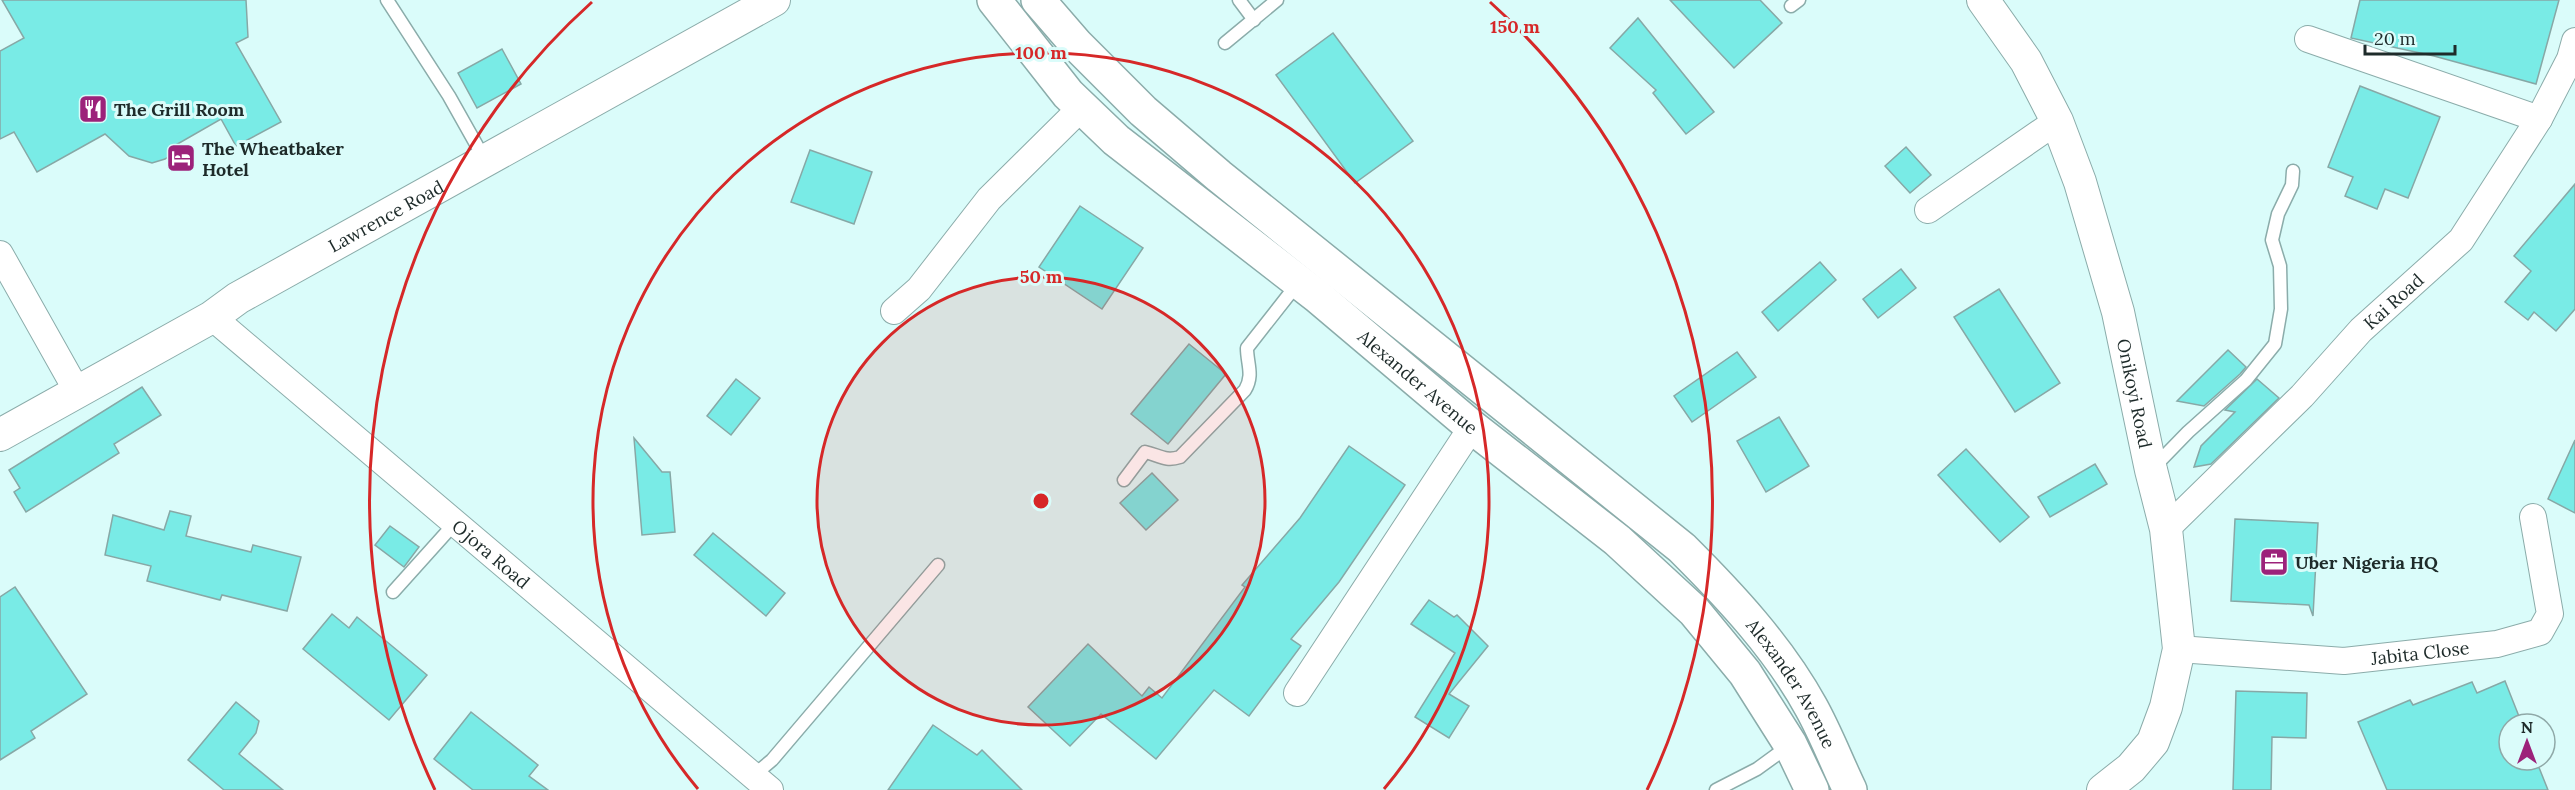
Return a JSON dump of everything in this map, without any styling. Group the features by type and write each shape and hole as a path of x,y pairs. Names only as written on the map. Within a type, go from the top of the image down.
{"main road":[{"name":"Alexander Avenue","path":"994,0 1068,94 1124,146 1298,282 1472,427 1617,540 1694,611 1745,673 1791,744 1812,790"},
{"name":"Alexander Avenue","path":"1038,0 1077,45 1143,111 1219,176 1682,548 1761,633 1811,707 1850,790"}],"street":[{"name":"Lawrence Road","path":"0,435 212,317 238,298 774,0"},
{"name":"Onikoyi Road","path":"1983,0 2026,61 2057,121 2080,182 2118,312 2151,470 2166,529 2179,649 2166,707 2153,742 2131,768 2103,790"},
{"path":"2308,39 2539,119"},
{"name":"Kai Road","path":"2166,529 2302,396 2361,330 2461,240 2539,119 2570,59 2575,41"},
{"path":"894,311 919,288 989,199 1082,107"},
{"path":"1928,210 2057,121"},
{"path":"0,254 77,391"},
{"name":"Ojora Road","path":"212,317 761,783"},
{"path":"1297,693 1388,551 1472,427"},
{"name":"Jabita Close","path":"2179,649 2344,661 2496,644 2540,632 2550,614 2533,517"}],"lane":[{"path":"387,0 449,96 485,161"},
{"path":"1239,0 1254,20"},
{"path":"1225,44 1277,0"},
{"path":"2151,470 2188,432 2247,380 2275,344 2281,309 2280,266 2272,240 2278,214 2292,184 2293,171"},
{"path":"1124,480 1145,452 1155,454 1161,459 1171,460 1180,457 1245,390 1251,380 1247,348 1298,282"},
{"path":"393,592 455,523"},
{"path":"761,783 772,760 938,565"},
{"path":"1716,790 1757,769 1791,744"}],"building":[{"path":"2,0 246,0 248,37 236,43 281,122 236,146 221,119 174,146 178,150 165,159 152,163 129,156 105,134 37,172 14,132 0,139 0,51 24,38"},
{"path":"1670,0 1760,0 1782,23 1734,68"},
{"path":"2360,0 2559,0 2536,84 2434,56 2351,38"},
{"path":"1638,18 1714,112 1686,134 1653,93 1656,90 1610,48"},
{"path":"1333,33 1413,141 1355,183 1276,75"},
{"path":"502,49 521,84 477,108 458,73"},
{"path":"2360,86 2440,117 2408,198 2385,189 2377,209 2345,196 2353,177 2328,167"},
{"path":"1906,147 1931,175 1910,193 1885,166"},
{"path":"810,150 872,172 854,224 791,202"},
{"path":"2575,184 2575,309 2556,331 2534,312 2528,320 2505,302 2531,271 2514,256"},
{"path":"1080,206 1143,248 1102,309 1039,267"},
{"path":"1820,262 1836,280 1778,331 1762,312"},
{"path":"1901,269 1916,288 1878,318 1863,299"},
{"path":"1999,289 2060,383 2015,412 1954,317"},
{"path":"1189,344 1226,374 1168,444 1131,414"},
{"path":"2228,350 2246,367 2240,374 2204,406 2177,401"},
{"path":"1737,352 1756,377 1692,422 1674,396"},
{"path":"736,379 760,398 731,435 707,416"},
{"path":"2257,379 2279,398 2211,464 2194,467 2201,446 2235,412 2225,410"},
{"path":"142,387 161,415 114,444 119,453 26,512 14,492 20,488 9,470"},
{"path":"1779,417 1809,466 1766,492 1737,441"},
{"path":"634,438 662,472 670,472 675,532 642,535"},
{"path":"2575,440 2575,513 2548,499"},
{"path":"1349,446 1405,485 1339,582 1291,639 1301,646 1249,716 1214,690 1156,759 1101,714 1070,746 1028,707 1088,644 1142,696 1149,687 1162,698 1245,587 1242,585 1300,518"},
{"path":"1966,449 2029,517 2000,542 1938,475"},
{"path":"2095,464 2107,484 2050,517 2038,497"},
{"path":"1152,473 1178,500 1146,530 1120,503"},
{"path":"170,511 191,516 186,536 251,552 253,545 301,557 287,611 222,595 220,600 147,581 151,566 105,555 113,515 164,530"},
{"name":"Uber Nigeria HQ","path":"2235,519 2318,523 2313,616 2309,605 2231,601"},
{"path":"390,526 419,547 404,567 375,545"},
{"path":"713,533 785,593 766,616 694,555"},
{"path":"15,587 87,694 31,731 35,738 0,760 0,597"},
{"path":"1429,600 1454,617 1457,615 1488,646 1449,694 1469,706 1449,738 1415,717 1455,653 1411,624"},
{"path":"332,614 349,628 357,617 427,675 389,720 303,649"},
{"path":"2505,681 2517,712 2497,712 2497,772 2541,772 2548,790 2387,790 2358,722 2410,700 2413,705 2472,682 2477,693"},
{"path":"2236,691 2307,693 2306,738 2272,737 2271,790 2233,790"},
{"path":"236,702 259,721 256,733 239,754 283,790 224,790 188,760"},
{"path":"471,712 538,765 529,776 548,790 473,790 434,759"},
{"path":"933,725 977,755 982,750 1022,790 888,790"}],"place":[{"name":"The Grill Room","path":"93,109"},
{"name":"The Wheatbaker Hotel","path":"181,158"},
{"name":"Uber Nigeria HQ","path":"2274,562"}]}
